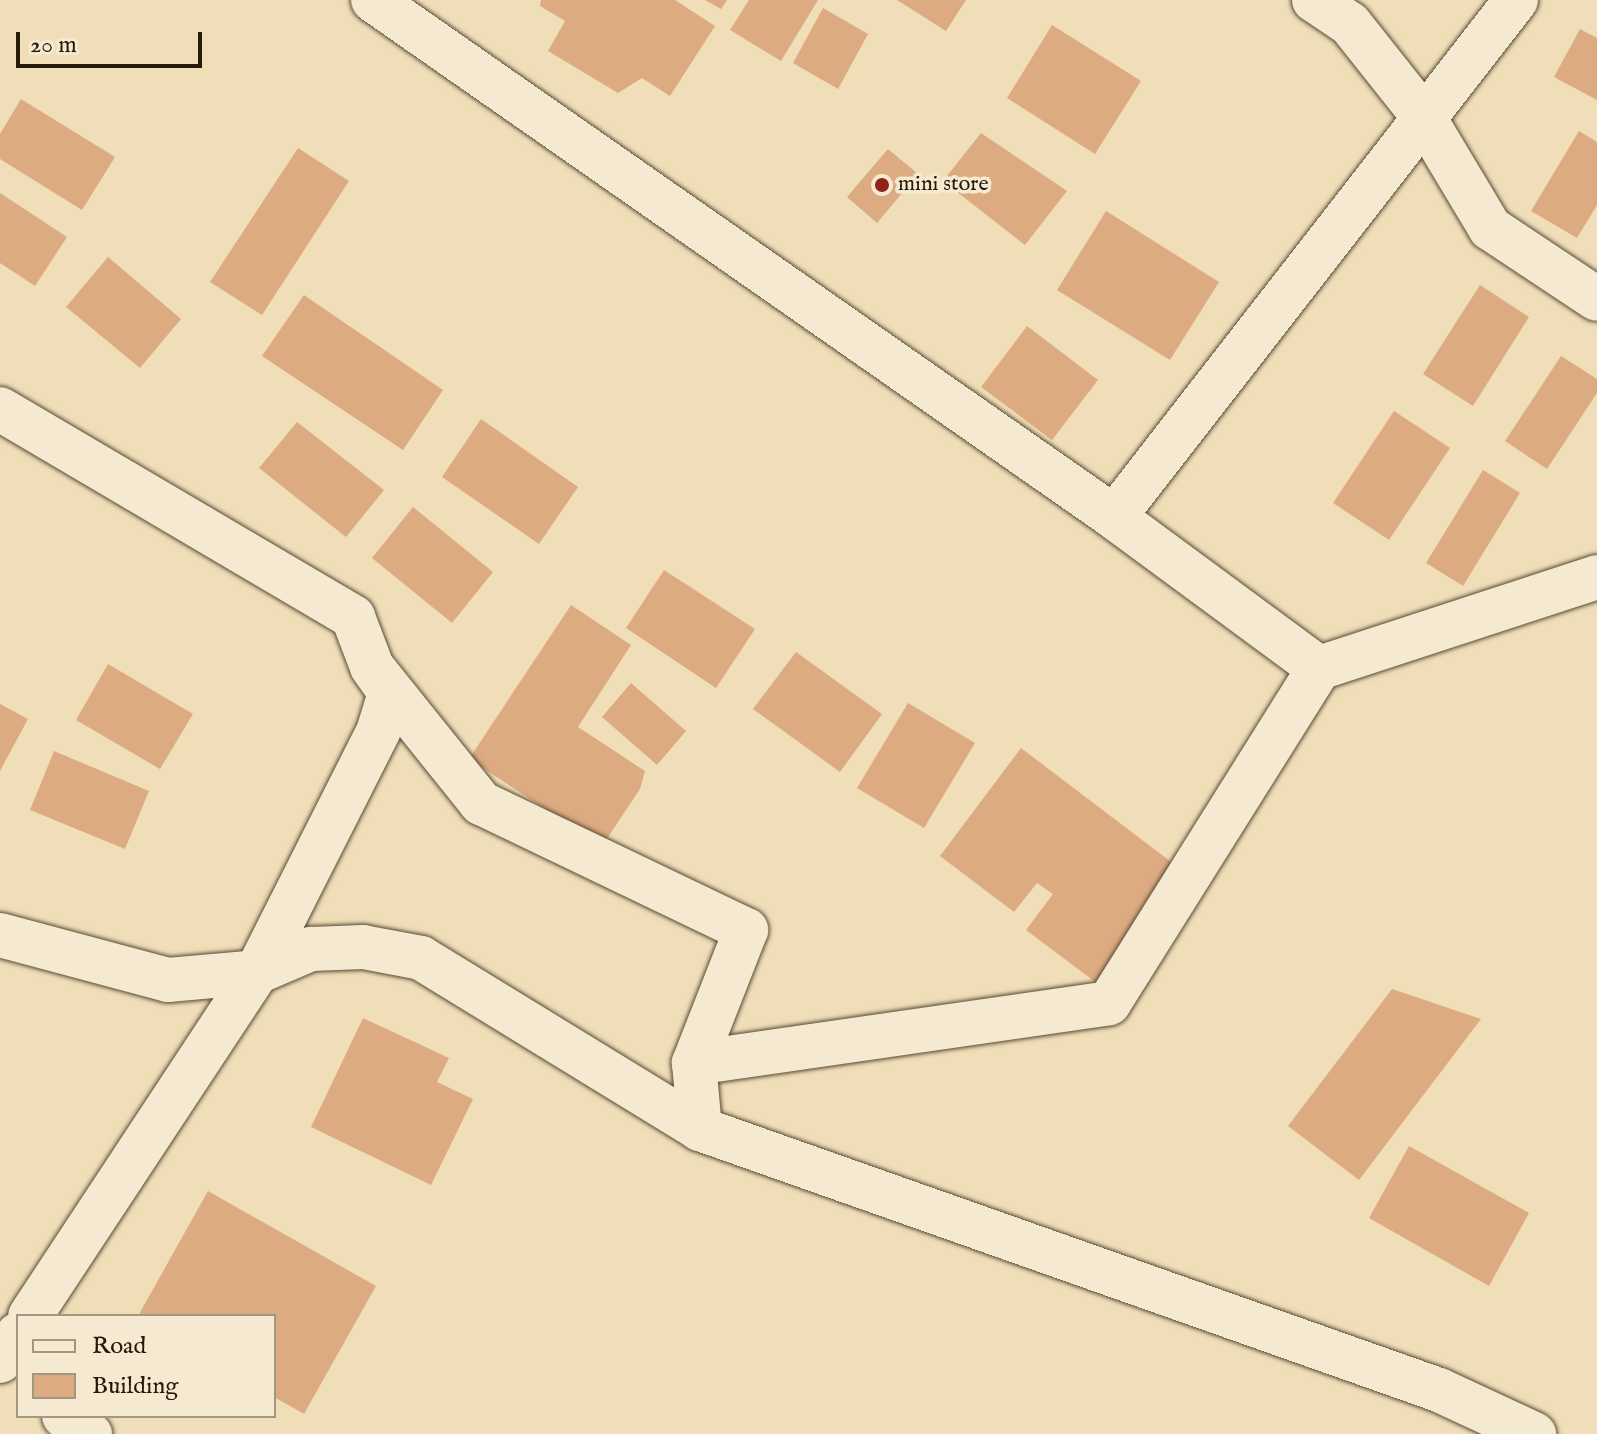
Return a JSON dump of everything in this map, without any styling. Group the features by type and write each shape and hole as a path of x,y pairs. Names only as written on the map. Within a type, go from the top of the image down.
{"street":[{"path":"373,0 1114,517 1319,668"},
{"path":"1314,0 1350,24 1423,116 1490,228 1597,299"},
{"path":"1114,517 1516,0"},
{"path":"0,409 353,617 372,667 390,693 379,730 257,972 31,1314"},
{"path":"694,1063 1109,1003 1319,668 1597,577"},
{"path":"372,667 481,803 746,930 694,1063 700,1129"},
{"path":"0,935 168,980 257,972 311,949 363,947 421,958 700,1129 1439,1390 1534,1434"},
{"path":"0,1361 16,1337"},
{"path":"67,1418 90,1434"}],"building":[{"path":"541,0 675,0 715,26 670,96 642,78 618,93 548,51 565,21 540,6"},
{"path":"705,0 727,0 721,9"},
{"path":"749,0 818,0 781,61 730,30"},
{"path":"897,0 966,0 946,31"},
{"path":"823,8 868,34 838,89 793,63"},
{"path":"1052,25 1141,81 1095,154 1007,98"},
{"path":"1580,29 1597,38 1597,100 1554,77"},
{"path":"21,99 115,157 82,210 0,159 0,134"},
{"path":"1579,131 1597,142 1597,205 1577,238 1531,211"},
{"path":"981,133 1067,191 1025,245 943,181"},
{"path":"298,148 349,181 262,315 210,282"},
{"name":"mini store","path":"888,149 918,174 877,223 847,197"},
{"path":"0,193 67,237 35,286 0,263"},
{"path":"1106,211 1219,282 1170,360 1057,290"},
{"path":"108,257 181,319 140,368 66,307"},
{"path":"1480,285 1529,317 1473,406 1423,374"},
{"path":"304,295 443,390 403,450 262,356"},
{"path":"1027,326 1098,380 1052,440 981,387"},
{"path":"1561,356 1597,379 1597,393 1547,469 1505,441"},
{"path":"1394,411 1450,448 1389,540 1333,503"},
{"path":"481,419 578,487 539,544 442,477"},
{"path":"297,422 384,490 346,537 259,468"},
{"path":"1483,470 1520,493 1463,586 1426,563"},
{"path":"413,507 493,572 452,623 372,558"},
{"path":"664,570 755,629 716,688 626,628"},
{"path":"571,605 631,645 578,727 645,771 640,789 602,846 469,759"},
{"path":"796,652 882,714 840,772 753,709"},
{"path":"108,664 193,714 160,769 76,720"},
{"path":"631,683 686,731 657,765 602,717"},
{"path":"908,703 975,743 924,828 857,788"},
{"path":"0,704 28,719 0,771"},
{"path":"1021,748 1187,874 1102,987 1026,930 1053,894 1037,883 1014,912 940,856"},
{"path":"54,751 149,791 125,849 30,810"},
{"path":"1392,989 1481,1019 1359,1180 1288,1126"},
{"path":"363,1018 449,1058 437,1082 473,1099 431,1185 311,1127"},
{"path":"1409,1146 1529,1213 1489,1286 1369,1218"},
{"path":"208,1191 376,1286 304,1414 276,1398 276,1314 139,1314"}],"place":[{"name":"mini store","path":"882,185"}]}
